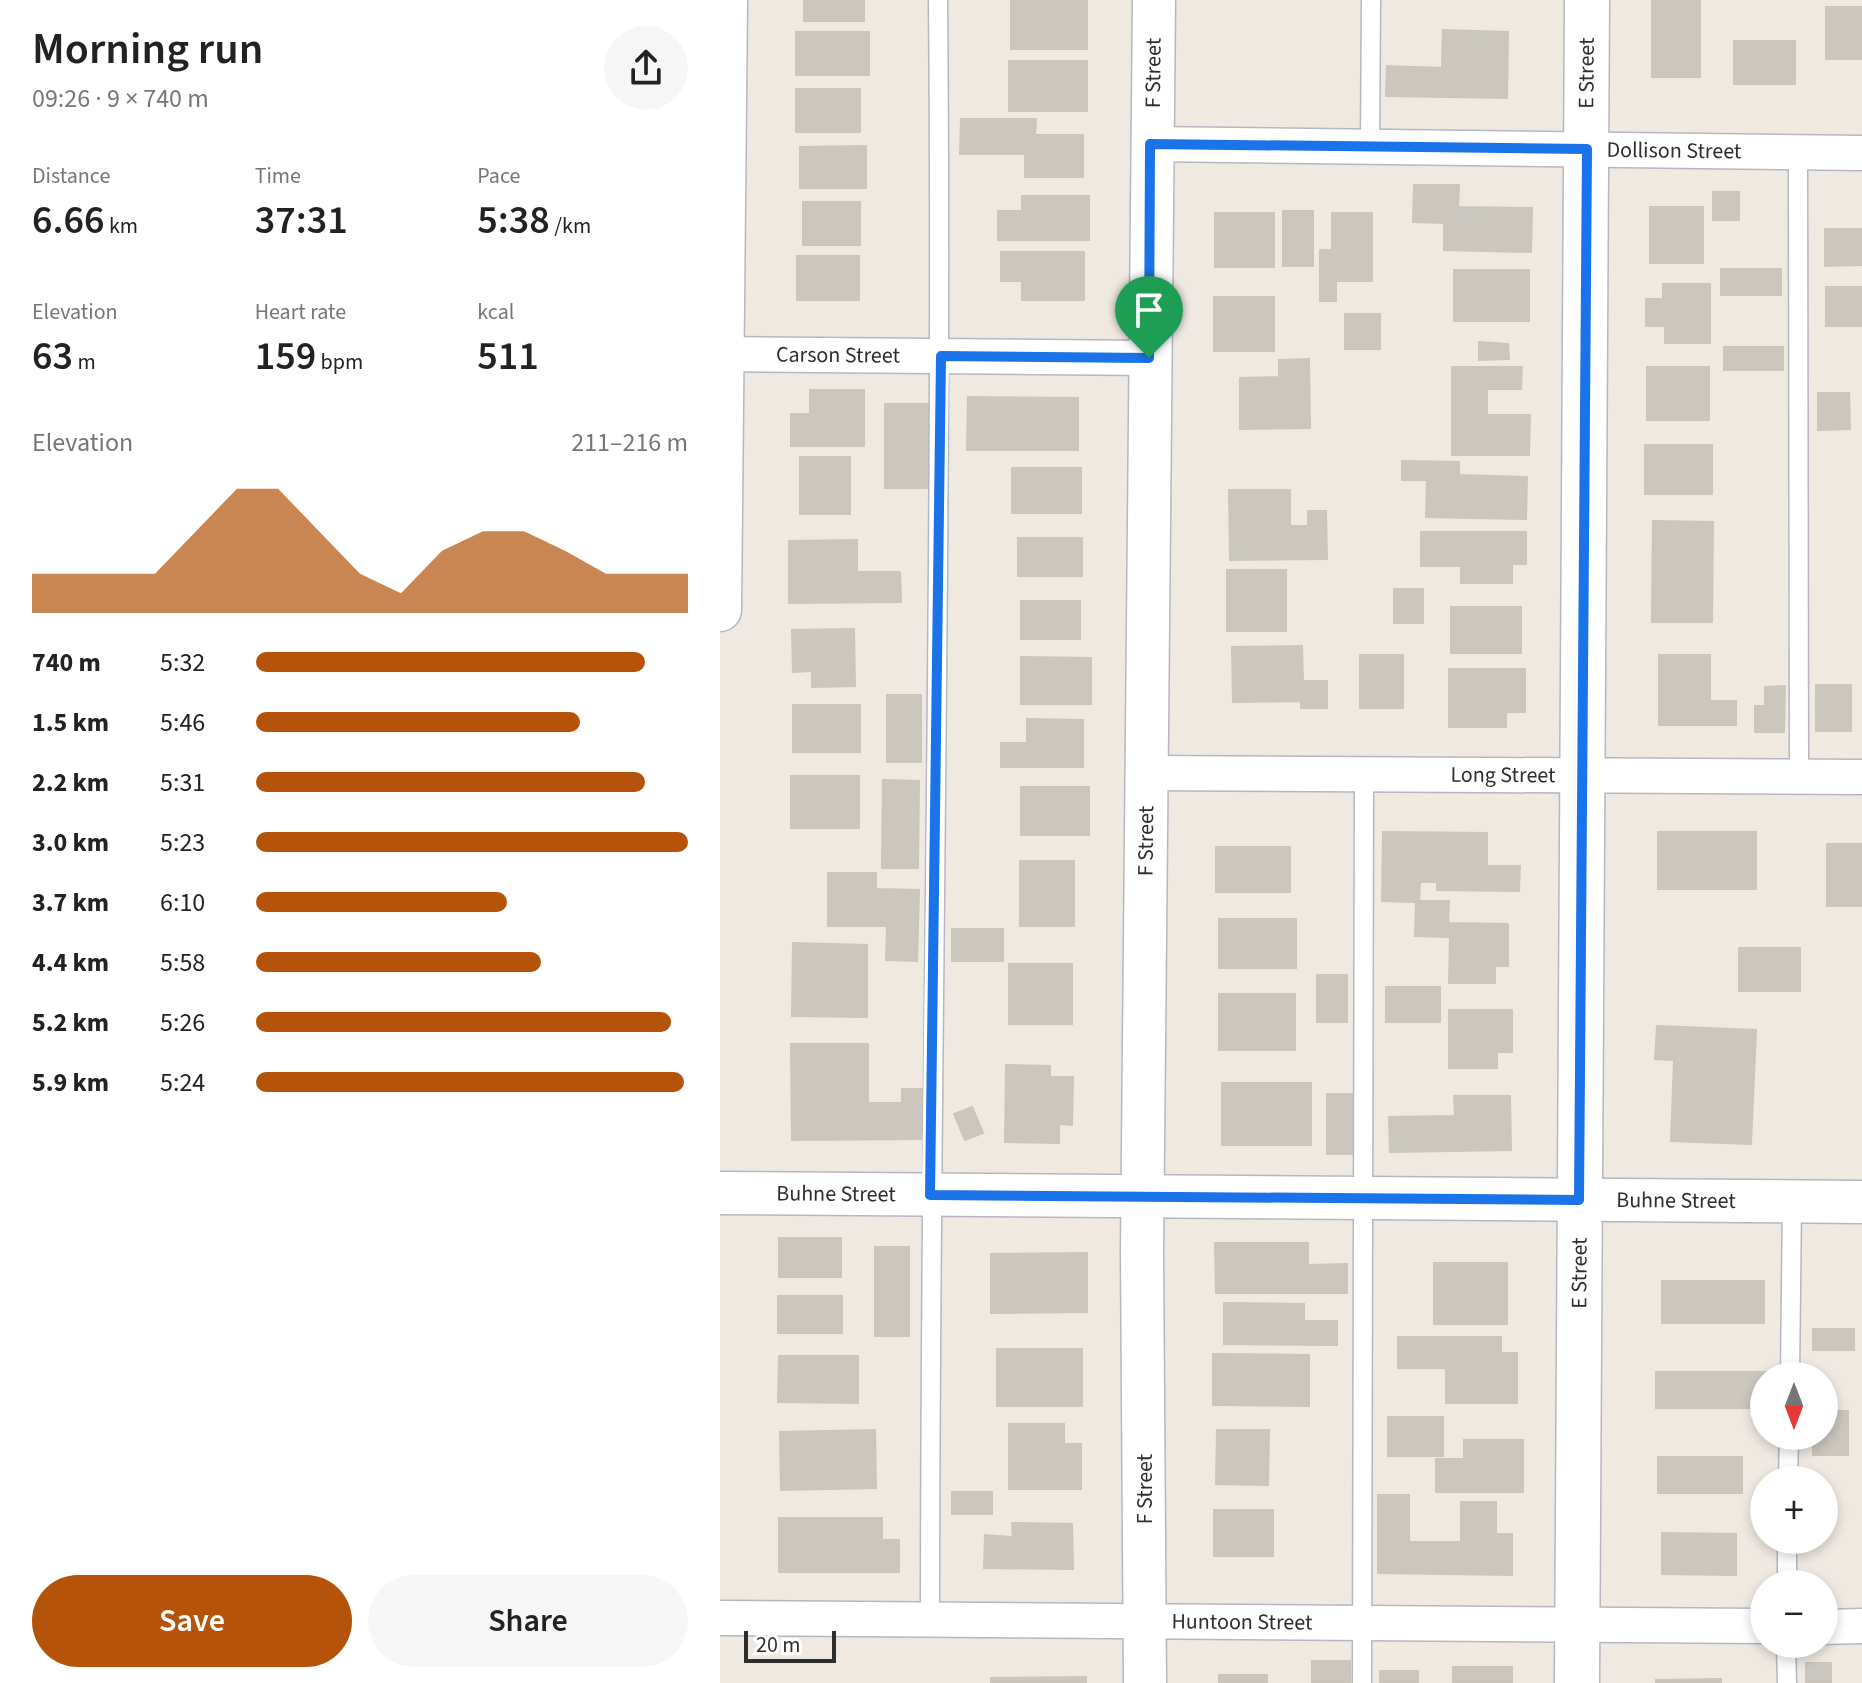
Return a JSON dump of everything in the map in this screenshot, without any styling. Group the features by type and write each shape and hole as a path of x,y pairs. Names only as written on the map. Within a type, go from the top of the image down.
{"main road":[{"name":"E Street","path":"1577,1683 1587,0"}],"street":[{"path":"720,610 726,0"},
{"name":"F Street","path":"1145,1683 1145,773 1154,0"},
{"name":"Dollison Street","path":"1150,144 1370,144 1862,153"},
{"name":"Carson Street","path":"721,354 1149,358"},
{"name":"Long Street","path":"1145,773 1862,777"},
{"name":"Buhne Street","path":"720,1193 1862,1202"},
{"name":"Huntoon Street","path":"720,1618 1750,1626"},
{"path":"1838,1627 1862,1626"}],"lane":[{"path":"930,1619 930,1195 941,356 938,0"},
{"path":"1370,144 1371,0"},
{"path":"1798,152 1799,777"},
{"path":"1362,1683 1364,775"},
{"path":"1790,1362 1792,1201"},
{"path":"1786,1658 1787,1683"}],"building":[{"path":"804,0 864,0 864,21 804,21"},
{"path":"1011,0 1087,0 1087,49 1011,49"},
{"path":"1652,0 1700,0 1700,77 1652,77"},
{"path":"1826,7 1862,7 1862,59 1826,59"},
{"path":"1443,30 1508,32 1507,98 1386,96 1387,66 1442,68"},
{"path":"796,32 869,32 869,75 796,75"},
{"path":"1734,41 1795,41 1795,84 1734,84"},
{"path":"1009,61 1087,61 1087,111 1009,111"},
{"path":"796,89 860,89 860,132 796,132"},
{"path":"961,119 1036,119 1035,135 1083,135 1083,177 1025,177 1025,154 960,154"},
{"path":"866,146 866,188 800,188 800,147"},
{"path":"1414,185 1459,185 1458,207 1532,208 1531,252 1444,250 1444,223 1413,222"},
{"path":"1713,192 1739,192 1739,220 1713,220"},
{"path":"1022,196 1089,196 1089,240 998,240 998,211 1022,211"},
{"path":"803,202 860,202 860,245 803,245"},
{"path":"1650,207 1703,207 1703,263 1650,263"},
{"path":"1283,211 1313,211 1313,266 1283,266"},
{"path":"1215,213 1274,213 1274,267 1215,267"},
{"path":"1332,213 1372,213 1372,281 1336,281 1336,301 1320,301 1320,250 1332,250"},
{"path":"1825,229 1862,229 1862,265 1825,266"},
{"path":"1001,252 1084,252 1084,300 1022,300 1022,281 1001,281"},
{"path":"797,256 859,256 859,300 797,300"},
{"path":"1721,269 1781,269 1781,295 1721,295"},
{"path":"1454,270 1529,270 1529,321 1454,321"},
{"path":"1663,284 1710,284 1710,343 1665,343 1665,326 1646,326 1646,299 1663,299"},
{"path":"1826,287 1862,287 1862,326 1826,326"},
{"path":"1214,297 1274,297 1274,351 1214,351"},
{"path":"1345,314 1380,314 1380,349 1345,349"},
{"path":"1479,342 1508,344 1509,359 1479,360"},
{"path":"1724,347 1783,347 1783,370 1724,370"},
{"path":"1309,359 1310,428 1240,429 1240,378 1279,377 1279,360"},
{"path":"1452,367 1522,367 1521,389 1487,389 1487,415 1530,415 1529,455 1452,455"},
{"path":"1647,367 1709,367 1709,420 1647,420"},
{"path":"810,390 864,390 864,446 791,446 791,414 810,414"},
{"path":"1818,393 1849,393 1850,429 1818,430"},
{"path":"968,397 1078,398 1078,450 967,450"},
{"path":"885,404 928,404 928,488 885,488"},
{"path":"1645,445 1712,445 1712,494 1645,494"},
{"path":"800,457 850,457 850,514 800,514"},
{"path":"1402,461 1459,462 1459,475 1527,477 1526,519 1426,517 1427,480 1402,480"},
{"path":"1012,468 1081,468 1081,513 1012,513"},
{"path":"1229,490 1290,490 1290,526 1308,526 1308,511 1326,511 1327,559 1230,560"},
{"path":"1653,521 1713,522 1712,622 1652,622"},
{"path":"1421,532 1526,532 1526,564 1512,564 1512,583 1461,583 1461,566 1421,566"},
{"path":"1018,538 1082,538 1082,576 1018,576"},
{"path":"857,540 857,572 900,572 901,602 789,603 789,541"},
{"path":"1227,570 1286,570 1286,631 1227,631"},
{"path":"1394,589 1423,589 1423,623 1394,623"},
{"path":"1021,601 1080,601 1080,639 1021,639"},
{"path":"1451,607 1521,607 1521,653 1451,653"},
{"path":"854,629 855,686 812,687 812,671 793,672 792,630"},
{"path":"1302,646 1303,681 1327,681 1327,708 1301,708 1301,701 1233,702 1232,647"},
{"path":"1360,655 1403,655 1403,708 1360,708"},
{"path":"1659,655 1710,655 1710,701 1736,701 1736,725 1659,725"},
{"path":"1021,657 1091,658 1091,704 1021,704"},
{"path":"1449,669 1525,669 1525,712 1506,712 1506,727 1449,727"},
{"path":"1816,685 1851,685 1851,731 1816,731"},
{"path":"1785,686 1784,732 1755,732 1755,706 1765,706 1765,687"},
{"path":"887,695 921,695 921,762 887,762"},
{"path":"793,705 860,705 860,752 793,752"},
{"path":"1027,719 1083,720 1083,767 1001,767 1001,743 1027,743"},
{"path":"791,776 859,776 859,828 791,828"},
{"path":"883,780 919,781 918,868 882,868"},
{"path":"1021,787 1089,787 1089,835 1021,835"},
{"path":"1383,832 1487,833 1487,866 1520,866 1519,891 1437,890 1437,882 1420,882 1419,901 1449,901 1448,923 1508,924 1508,966 1495,966 1495,983 1449,983 1450,937 1415,936 1416,902 1382,901"},
{"path":"1658,832 1756,832 1756,889 1658,889"},
{"path":"1827,844 1862,844 1862,906 1827,906"},
{"path":"1216,847 1290,847 1290,892 1216,892"},
{"path":"1020,861 1074,861 1074,926 1020,926"},
{"path":"828,873 876,873 876,889 919,890 917,961 886,960 887,926 828,926"},
{"path":"1219,919 1296,919 1296,968 1219,968"},
{"path":"952,929 1003,929 1003,961 952,961"},
{"path":"793,943 867,945 867,1017 792,1016"},
{"path":"1739,948 1800,948 1800,991 1739,991"},
{"path":"1009,964 1072,964 1072,1024 1009,1024"},
{"path":"1317,975 1347,975 1347,1022 1317,1022"},
{"path":"1386,987 1440,987 1440,1022 1386,1022"},
{"path":"1219,994 1295,994 1295,1050 1219,1050"},
{"path":"1449,1010 1512,1010 1512,1052 1497,1052 1497,1068 1449,1068"},
{"path":"1657,1026 1756,1030 1751,1144 1671,1141 1674,1060 1655,1059"},
{"path":"791,1044 868,1044 868,1103 902,1103 902,1089 922,1089 923,1139 792,1140"},
{"path":"1006,1065 1050,1066 1050,1077 1073,1077 1072,1125 1059,1124 1059,1143 1005,1142"},
{"path":"1222,1083 1311,1083 1311,1145 1222,1145"},
{"path":"1327,1094 1354,1094 1354,1154 1327,1154"},
{"path":"1454,1096 1510,1096 1511,1150 1390,1152 1389,1117 1455,1116"},
{"path":"972,1107 983,1133 965,1140 954,1114"},
{"path":"779,1238 841,1238 841,1277 779,1277"},
{"path":"1215,1243 1308,1243 1308,1265 1347,1264 1347,1293 1216,1293"},
{"path":"875,1247 909,1247 909,1336 875,1336"},
{"path":"1087,1253 1087,1312 991,1313 991,1254"},
{"path":"1434,1263 1507,1263 1507,1324 1434,1324"},
{"path":"1662,1281 1764,1281 1764,1323 1662,1323"},
{"path":"778,1296 842,1296 842,1333 778,1333"},
{"path":"1224,1303 1304,1304 1304,1321 1337,1321 1337,1345 1224,1344"},
{"path":"1813,1329 1854,1329 1854,1350 1813,1350"},
{"path":"1398,1337 1501,1337 1501,1353 1517,1353 1517,1403 1446,1403 1446,1368 1398,1368"},
{"path":"997,1349 1082,1349 1082,1406 997,1406"},
{"path":"1213,1354 1309,1355 1309,1406 1213,1405"},
{"path":"779,1356 858,1356 858,1403 778,1402"},
{"path":"1656,1372 1750,1372 1750,1408 1656,1408"},
{"path":"1838,1411 1848,1411 1848,1455 1813,1455 1813,1450 1838,1450"},
{"path":"1388,1417 1443,1417 1443,1456 1388,1456"},
{"path":"1009,1424 1064,1424 1064,1444 1081,1444 1081,1489 1009,1489"},
{"path":"875,1430 876,1488 781,1490 780,1432"},
{"path":"1217,1430 1269,1430 1268,1485 1216,1484"},
{"path":"1464,1440 1523,1440 1523,1492 1436,1492 1436,1459 1464,1459"},
{"path":"1658,1457 1742,1457 1742,1493 1658,1493"},
{"path":"952,1492 992,1492 992,1514 952,1514"},
{"path":"1378,1495 1409,1495 1409,1542 1461,1542 1461,1502 1496,1502 1496,1534 1512,1534 1512,1575 1378,1573"},
{"path":"1214,1510 1273,1510 1273,1556 1214,1556"},
{"path":"779,1518 882,1518 882,1540 899,1540 899,1572 779,1572"},
{"path":"1012,1523 1072,1524 1073,1569 984,1568 985,1535 1013,1537"},
{"path":"1662,1533 1736,1534 1736,1575 1662,1574"},
{"path":"1312,1661 1350,1661 1350,1683 1312,1683"},
{"path":"1806,1663 1831,1663 1831,1683 1806,1683"},
{"path":"1453,1667 1512,1667 1512,1683 1453,1683"},
{"path":"1380,1671 1418,1671 1418,1683 1380,1683"},
{"path":"1219,1675 1267,1675 1267,1683 1219,1683"},
{"path":"1086,1677 1086,1683 991,1683 991,1678"},
{"path":"1721,1679 1721,1683 1656,1683 1656,1680"}],"route":[{"path":"1150,144 1370,144 1587,149 1579,1200 930,1195 941,356 1149,358 1150,144"}]}
